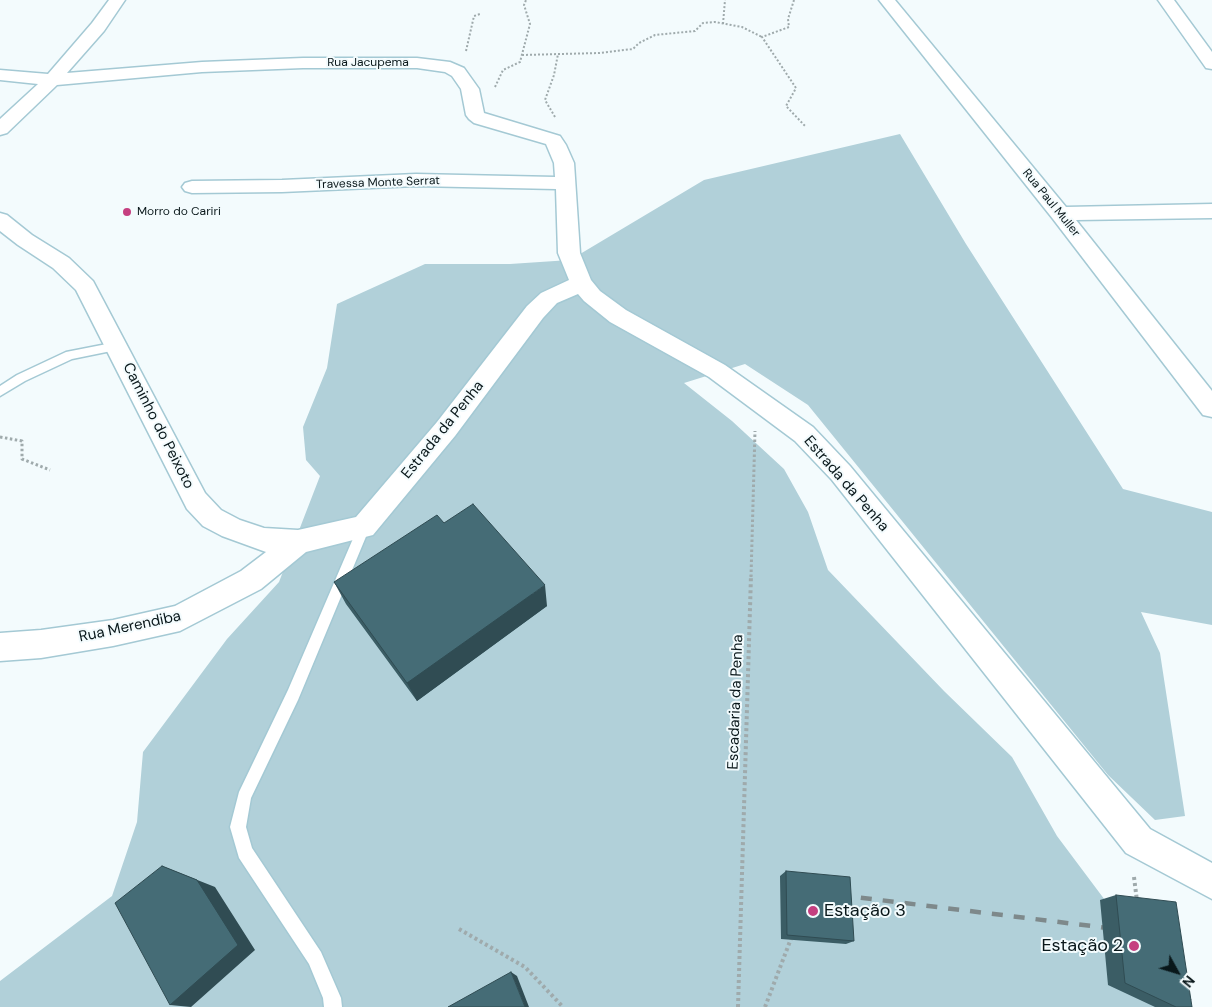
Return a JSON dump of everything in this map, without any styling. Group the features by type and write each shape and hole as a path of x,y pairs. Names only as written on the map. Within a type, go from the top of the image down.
{"street":[{"path":"0,129 52,80 98,27 117,0"},
{"name":"Rua Paul Muller","path":"887,0 1060,214 1212,408"},
{"path":"1166,0 1212,64"},
{"name":"Rua Jacupema","path":"0,75 52,80 202,67 303,63 417,62 450,67"},
{"path":"450,67 458,72 470,89 475,114 481,119 539,135 553,140 558,145 564,163 569,253 581,283"},
{"name":"Travessa Monte Serrat","path":"192,187 282,186 416,180 565,183"},
{"path":"1060,214 1212,211"},
{"name":"Caminho do Peixoto","path":"0,220 25,240 61,263 85,286 196,501 212,518 231,528 264,540 298,542 364,527"},
{"name":"Estrada da Penha","path":"364,527 446,429 535,312 549,298 581,283 592,296 618,316 717,371 804,434 841,473 1138,841 1212,882"},
{"name":"Rua Merendiba","path":"0,647 41,644 112,633 180,618 251,580 298,542"}],"lane":[{"path":"0,392 21,378 70,355 116,346"},
{"path":"333,1007 332,998 315,958 245,852 238,827 244,797 293,695 364,527"}],"path":[{"path":"481,119 503,70 520,62 530,24 524,5 526,0"},
{"path":"723,24 725,0"},
{"path":"762,37 789,27 788,19 794,0"},
{"path":"450,67 465,54 474,16 480,14"},
{"path":"522,55 633,49 639,43 655,35 695,31 703,23 715,22 742,27 762,37 796,88 786,106 806,126"},
{"path":"558,54 554,75 544,100 562,129 558,145"},
{"name":"Escadaria da Penha","path":"738,1007 756,398"},
{"path":"0,437 22,442 22,459 50,470"},
{"path":"765,1007 796,927"},
{"path":"458,928 525,967 563,1007"}],"shaded area":[{"path":"900,134 966,244 1123,489 1212,512 1212,625 1141,612 1160,653 1185,816 1155,820 1108,775 808,405 745,364 684,383 732,421 784,469 808,512 828,570 944,691 1012,757 1057,836 1185,1007 0,1007 0,981 112,896 137,822 143,752 227,639 279,582 320,476 306,460 303,427 327,368 337,304 425,264 510,264 570,260 704,180"}],"building":[{"path":"473,504 545,585 407,683 334,582 437,515 444,523"},
{"path":"162,866 197,880 238,945 170,1005 115,903"},
{"name":"Estação 3","path":"786,871 850,877 854,941 787,935"},
{"name":"Estação 2","path":"1116,895 1176,902 1192,1007 1176,1007 1125,983"},
{"path":"511,972 525,1007 448,1007"}],"railway":[{"path":"839,895 1116,929"},
{"path":"1181,996 1200,1007"}],"place":[{"name":"Morro do Cariri","path":"127,212"},
{"name":"Estação 3","path":"813,911"},
{"name":"Estação 2","path":"1134,946"}]}
